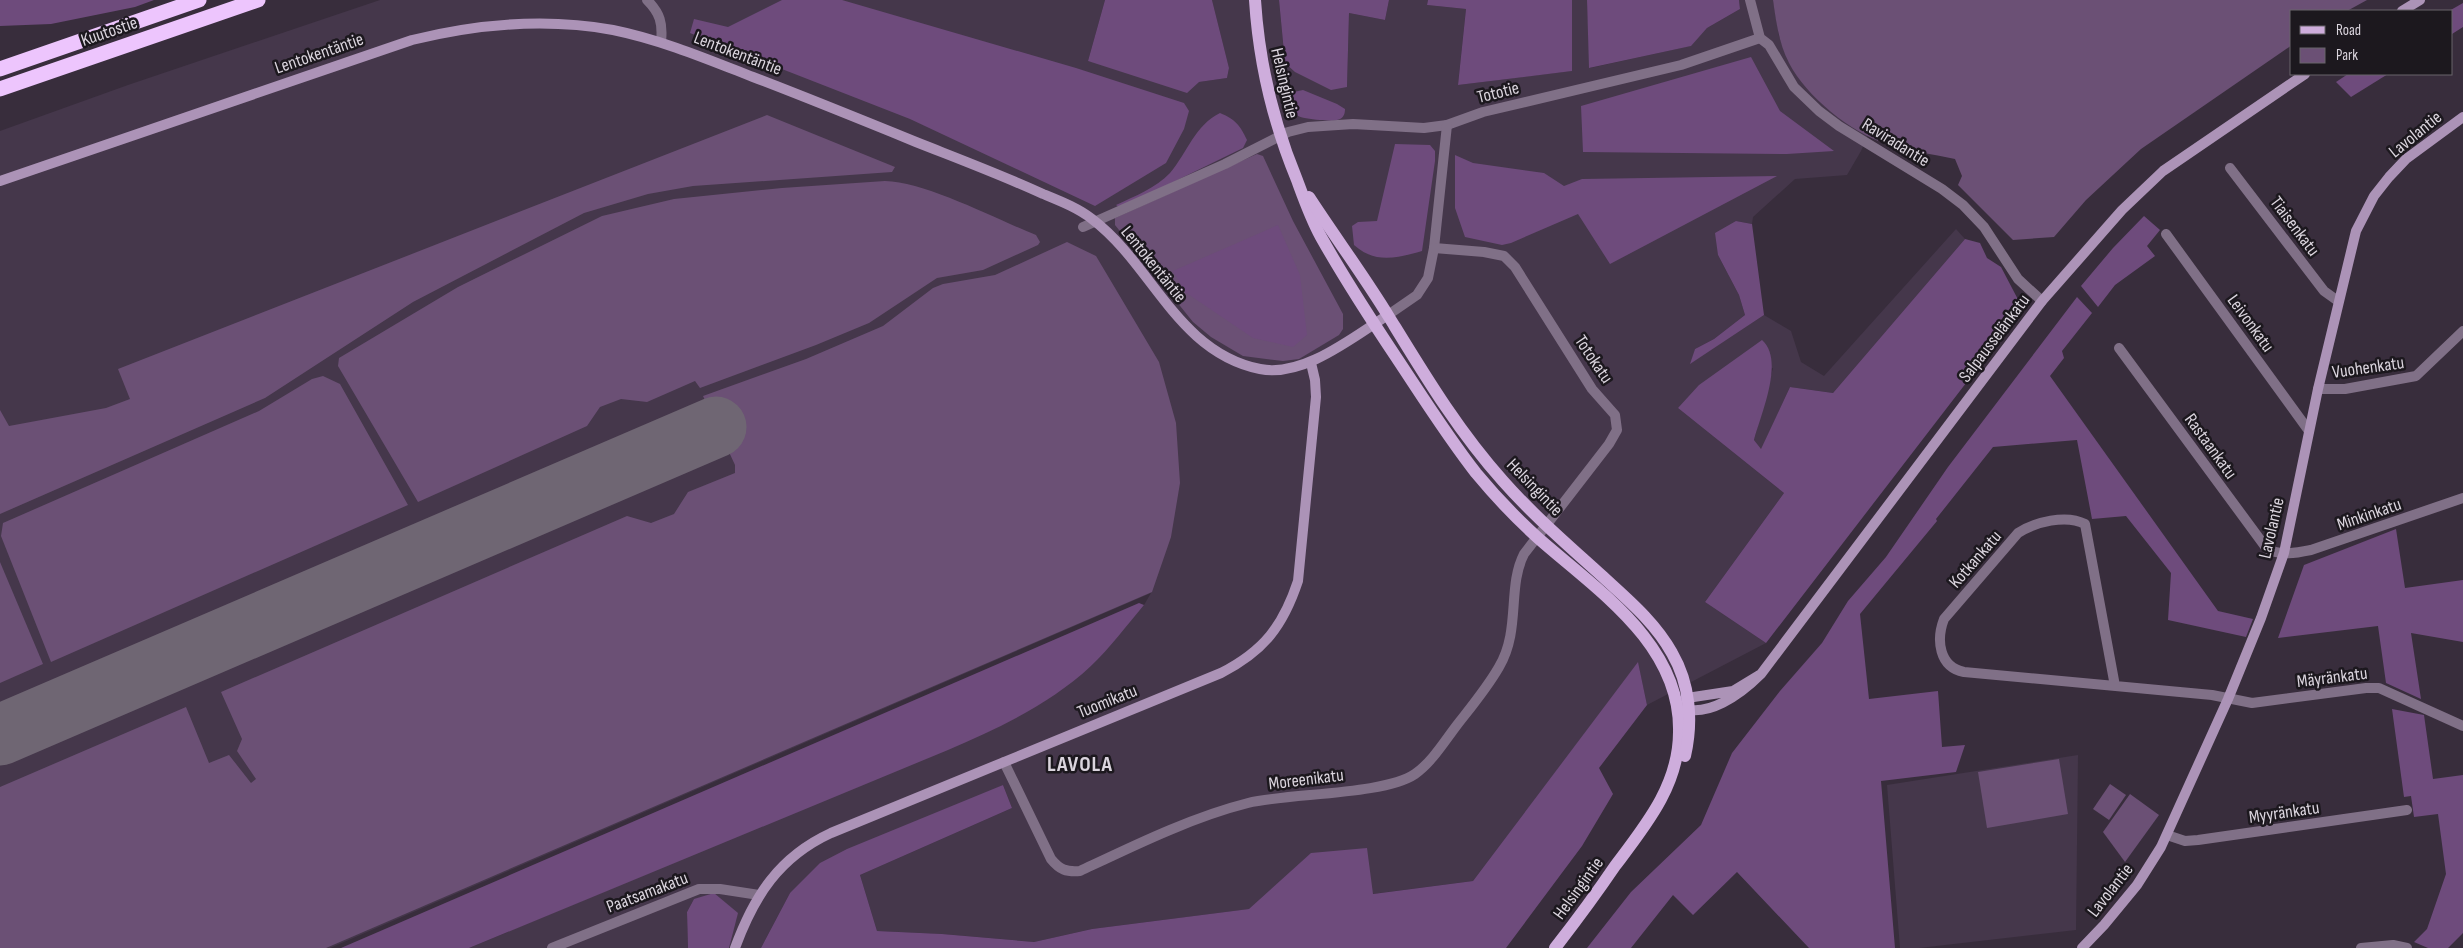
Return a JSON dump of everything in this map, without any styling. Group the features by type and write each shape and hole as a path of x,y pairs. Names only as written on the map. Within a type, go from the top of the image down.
{"highway":[{"name":"Kuutostie","path":"0,69 199,0"},
{"name":"Kuutostie","path":"0,88 258,0"}],"main road":[{"name":"Helsingintie","path":"1255,0 1259,48 1265,82 1280,136 1321,237 1374,324 1463,455 1504,504 1537,537 1613,604 1646,638 1684,705"},
{"name":"Helsingintie","path":"1293,171 1388,315 1428,381 1466,436 1514,494 1631,602 1657,630 1679,667 1684,705 1676,762 1663,797 1646,824 1555,948"}],"street":[{"path":"647,0 659,13 662,28 661,42"},
{"name":"Raviradantie","path":"1750,0 1760,38 1769,45 1794,88 1819,111 1942,189 1963,205 1984,227 2018,279 2042,301"},
{"path":"2404,10 2420,0"},
{"name":"Lentokentäntie","path":"0,182 379,50 447,31 512,24 556,24 611,30 661,42 1022,184 1068,205 1096,222 1125,249 1173,314 1190,331 1216,351 1233,360 1267,370 1292,370 1311,363 1388,315"},
{"name":"Tototie","path":"1083,226 1096,222 1225,164 1280,136 1308,128 1354,124 1424,128 1447,126 1483,112 1681,65 1760,38"},
{"name":"Salpausselänkatu","path":"1684,705 1706,708 1728,700 1761,674 2042,301 2122,210 2163,171 2304,75"},
{"name":"Lavolantie","path":"2082,948 2104,925 2137,884 2167,835 2228,699 2261,618 2284,554 2318,389 2356,231 2374,196 2406,159 2463,117"},
{"path":"1388,315 1417,295 1428,278 1434,248 1447,126"},
{"name":"Tiaisenkatu","path":"2230,168 2324,290 2338,301"},
{"name":"Leivonkatu","path":"2166,234 2309,431"},
{"name":"Totokatu","path":"1434,248 1484,252 1504,256 1515,267 1592,389 1615,414 1617,430 1609,444 1537,537"},
{"name":"Vuohenkatu","path":"2318,389 2345,389 2416,376 2463,331"},
{"name":"Rastaankatu","path":"2119,348 2267,549 2284,554"},
{"name":"Tuomikatu","path":"736,948 744,924 759,895 792,857 817,840 1221,673 1246,660 1268,640 1285,613 1298,580 1316,397 1311,363"},
{"name":"Minkinkatu","path":"2284,554 2311,550 2463,498"},
{"name":"Kotkankatu","path":"2115,686 2085,524 2079,521 2055,521 2030,525 2018,533 1944,619 1939,633 1942,653 1955,670 2115,686 2218,696 2228,699"},
{"name":"Moreenikatu","path":"1004,762 1050,859 1060,869 1068,871 1080,870 1213,814 1249,803 1387,784 1414,775 1431,760 1499,668 1508,649 1512,630 1520,563 1537,537"},
{"name":"Mäyränkatu","path":"2228,699 2252,703 2366,688 2379,688 2463,726"},
{"name":"Myyränkatu","path":"2167,835 2185,841 2198,840 2407,810"},
{"name":"Paatsamakatu","path":"552,948 699,889 720,889 759,895"},
{"path":"2361,948 2393,945 2407,948"}],"shaded area":[{"path":"0,0 154,0 135,7 51,24 0,26"},
{"path":"380,0 1105,0 1088,61 1199,82 1227,78 1229,68 1212,0 1279,0 1285,63 1347,87 1349,13 1385,20 1389,0 1428,0 1427,5 1466,9 1458,85 1571,71 1572,0 1587,0 1590,68 1690,46 1707,28 1740,9 1739,0 1773,0 1779,36 1788,61 1820,102 1841,119 1868,135 1847,175 1795,179 1753,217 1752,224 1736,221 1718,255 1739,295 1745,315 1714,339 1695,349 1691,363 1764,315 1791,331 1801,362 1824,376 1956,229 1965,239 1833,393 1790,387 1761,450 1754,440 1773,368 1678,408 1784,493 1705,602 1766,643 1647,705 1638,663 1473,881 1372,894 1366,848 1267,895 1250,909 1092,929 1034,942 942,934 877,931 860,875 1012,808 1003,785 790,893 761,948 729,948 731,936 694,899 687,912 688,948 469,948 996,728 1045,701 1091,666 1144,605 1151,593 330,948 0,948 0,131 128,85"},
{"path":"782,0 842,0 1076,68 1184,103 1189,111 1184,129 1166,163 1095,206 910,119 690,33 694,19 728,27"},
{"path":"1105,0 1212,0 1229,68 1227,78 1199,82 1187,93 1088,61"},
{"path":"1279,0 1389,0 1385,20 1349,13 1347,87 1331,90 1295,72 1285,63"},
{"path":"1428,0 1572,0 1572,71 1458,85 1466,9 1427,5"},
{"path":"1587,0 1739,0 1740,9 1707,28 1691,46 1589,68"},
{"path":"2463,3 2463,27 2453,33 2453,10 2451,10"},
{"path":"1751,57 1780,111 1834,151 1787,154 1583,152 1581,106"},
{"path":"2346,75 2386,75 2351,97 2336,82"},
{"path":"1303,90 1345,109 1343,116 1338,120 1330,121 1296,115 1290,107 1289,93"},
{"path":"1220,113 1233,120 1242,130 1247,140 1243,148 1120,208 1116,205 1145,191 1170,173 1198,132 1211,118"},
{"path":"1395,144 1430,145 1435,151 1435,161 1422,251 1386,258 1370,255 1354,245 1352,226 1358,222 1377,221"},
{"path":"1455,155 1473,163 1544,173 1564,186 1582,179 1777,176 1610,264 1578,214 1511,243 1502,245 1465,237 1455,208"},
{"path":"2144,216 2160,230 2147,246 2155,256 2115,285 2098,307 2081,286 2113,248"},
{"path":"1736,221 1752,224 1764,315 1690,364 1695,349 1714,339 1745,315 1739,295 1718,255 1715,233"},
{"path":"1278,225 1300,275 1307,335 1293,347 1253,338 1185,292 1173,271"},
{"path":"1965,239 1980,243 1987,258 2001,267 2023,309 1766,643 1705,602 1784,493 1678,408 1699,385 1762,340 1769,349 1771,373 1766,402 1754,440 1761,449 1790,387 1833,393"},
{"path":"2077,297 2092,313 2062,351 2064,358 2050,376 2218,611 2253,619 2246,637 2168,620 2171,573 2126,516 2092,519 2077,440 1993,447 1936,519 1937,521 1860,614 1869,699 1938,691 1942,747 1965,745 1956,772 1881,781 1895,948 1809,948 1737,872 1693,915 1673,895 1631,948 1587,948 1631,892 1701,825 1732,753 1780,691 1822,643 1848,601 1886,557 1948,467"},
{"path":"2396,529 2405,588 2463,580 2463,642 2411,633 2421,699 2386,683 2378,626 2278,638 2304,565"},
{"path":"1139,603 1144,605 1105,652 1075,680 1023,714 948,750 469,948 341,948"},
{"path":"1638,662 1647,705 1599,768 1613,794 1582,846 1506,948 761,948 790,893 820,863 847,849 1003,785 1012,808 860,875 877,931 942,934 1034,942 1092,929 1249,909 1311,853 1367,848 1373,894 1473,881"},
{"path":"2392,709 2424,715 2433,779 2463,775 2463,933 2448,948 2428,948 2414,942 2427,929 2446,874 2438,814 2414,817 2411,796 2404,797"},
{"path":"2078,755 2076,930 1919,948 1900,948 1887,785"},
{"path":"714,893 738,913 729,948 688,948 687,912 694,899"}],"green space":[{"path":"1773,0 2367,0 2349,10 2290,10 2290,46 2141,149 2086,200 2054,237 2013,240 1958,185 1962,176 1955,159 1904,149 1873,139 1831,112 1806,88 1797,76 1789,63 1778,32"},
{"path":"767,115 895,167 892,172 693,186 648,194 584,213 413,302 265,398 0,514 0,410 9,426 106,408 130,399 118,369"},
{"path":"1257,154 1263,156 1293,221 1343,314 1343,329 1339,335 1299,359 1283,361 1243,356 1211,337 1193,322 1115,225 1115,218"},
{"path":"885,181 902,183 961,202 1036,235 1040,242 1038,245 983,270 937,278 869,323 816,345 700,388 695,381 647,402 621,399 600,407 587,426 418,502 338,366 339,358 458,287 602,216 674,199 782,188"},
{"path":"1067,242 1096,256 1159,362 1176,423 1180,483 1171,537 1152,592 326,948 0,948 0,787 186,707 209,763 229,755 251,783 256,779 237,751 242,739 221,692 627,516 651,523 674,514 688,492 735,473 735,465 703,396 806,359 883,326 933,288 943,284 995,275"},
{"path":"323,376 340,384 408,505 51,662 1,536 3,523 259,411 312,379"},
{"path":"0,562 43,664 0,683"},
{"path":"2059,759 2068,814 1987,828 1978,772"},
{"path":"2110,784 2126,795 2109,820 2093,809"},
{"path":"2130,794 2159,815 2125,862 2103,832"}],"runway":[{"path":"0,735 716,427"}],"district":[{"name":"LAVOLA","path":"1080,763"}]}
